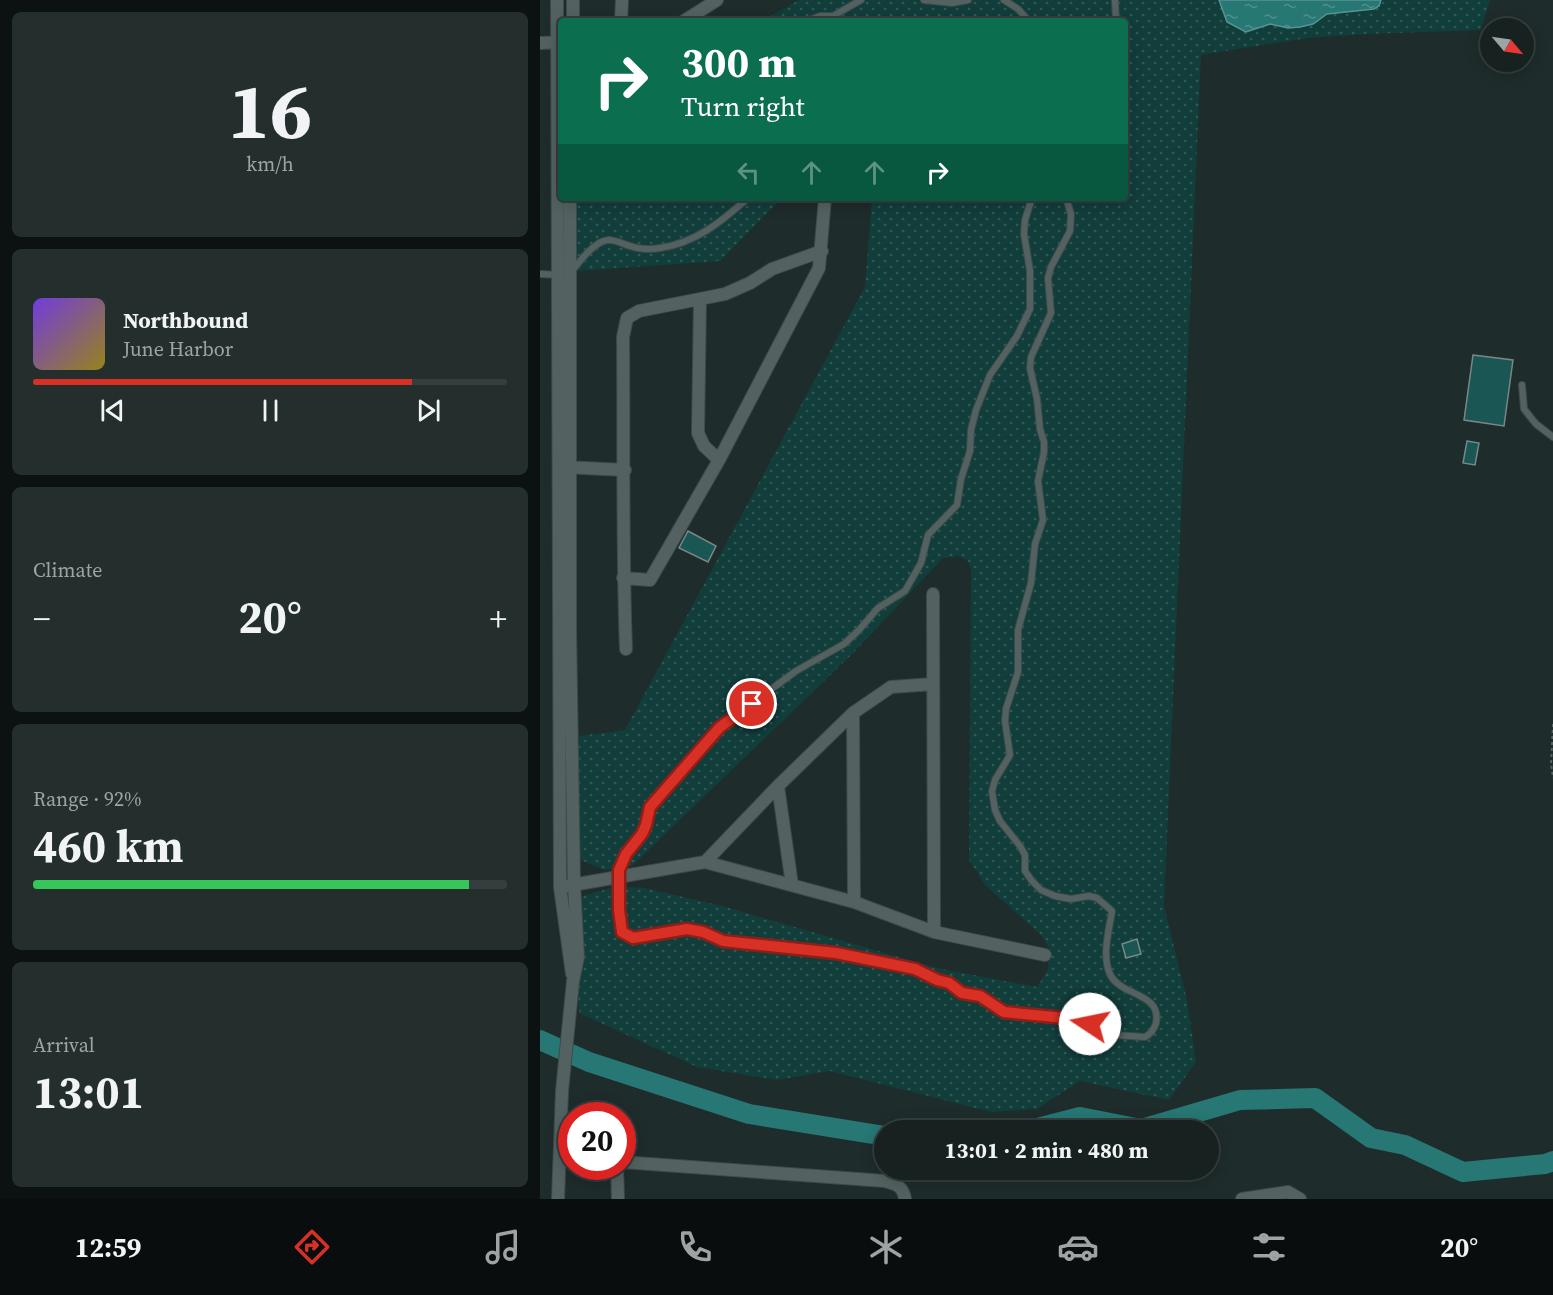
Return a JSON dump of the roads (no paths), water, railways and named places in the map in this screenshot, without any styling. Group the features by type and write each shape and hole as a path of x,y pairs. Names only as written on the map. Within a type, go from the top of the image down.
{"street":[{"path":"557,0 558,22"},
{"path":"573,0 573,18"},
{"path":"621,18 622,0"},
{"path":"689,18 717,0"},
{"path":"540,43 558,43"},
{"path":"562,201 564,467 560,887 573,981"},
{"path":"563,275 570,201"},
{"path":"623,578 650,580 719,460 819,268 825,201"},
{"path":"626,649 623,578 625,470 622,337 627,318 639,311 725,294 750,283 772,269 822,251"},
{"path":"699,300 698,433 704,446 719,460"},
{"path":"564,467 625,470"},
{"path":"558,1199 567,1029 578,957 574,884 570,629 564,467"},
{"path":"933,594 933,932"},
{"path":"705,862 853,713 891,687 933,684"},
{"path":"853,713 854,902"},
{"path":"778,786 792,885"},
{"path":"560,887 705,862 854,902 933,932 1045,955"},
{"path":"636,1163 885,1181 899,1185 904,1192 905,1199"},
{"path":"617,1180 618,1199"},
{"path":"1242,1199 1288,1192 1300,1199"}],"lane":[{"path":"815,18 833,16 861,0"},
{"path":"924,0 952,3 968,0"},
{"path":"1004,0 1018,9 1026,18"},
{"path":"1115,0 1116,18"},
{"path":"540,274 563,275 603,240 613,239 648,250 681,243 711,229 744,201"},
{"path":"1031,201 1025,220 1024,234 1030,271 1030,309 1022,328 990,375 982,393 973,419 970,451 961,479 957,505 928,535 921,563 910,585 897,597 878,608 844,644 796,671 720,727 654,801 648,811 646,825 622,861 617,876 620,927 622,932 629,937 687,929 703,932 723,941 836,953 915,969 949,983 962,993 980,996 997,1009 1010,1013 1075,1019 1115,1035 1145,1037 1153,1030 1156,1017 1152,1003 1119,985 1110,975 1107,947 1112,911 1097,898 1089,896 1071,899 1041,890 1025,871 1024,855 1020,846 1000,821 993,798 993,785 1010,755 1005,721 1006,709 1018,672 1018,630 1031,583 1035,544 1043,520 1038,481 1044,442 1030,368 1031,357 1051,313 1048,278 1051,267 1070,231 1071,213 1067,201"},
{"path":"1522,385 1524,409 1536,424 1553,437"}],"water":[{"path":"1219,0 1381,0 1379,6 1374,9 1327,14 1313,24 1288,28 1270,24 1246,32 1227,22"}],"waterway":[{"path":"540,1040 589,1062 749,1114 874,1134"},
{"path":"1172,1120 1240,1100 1315,1098 1371,1138 1405,1145 1463,1172 1545,1164 1553,1161"},
{"path":"1068,1120 1080,1117 1095,1120"}]}
